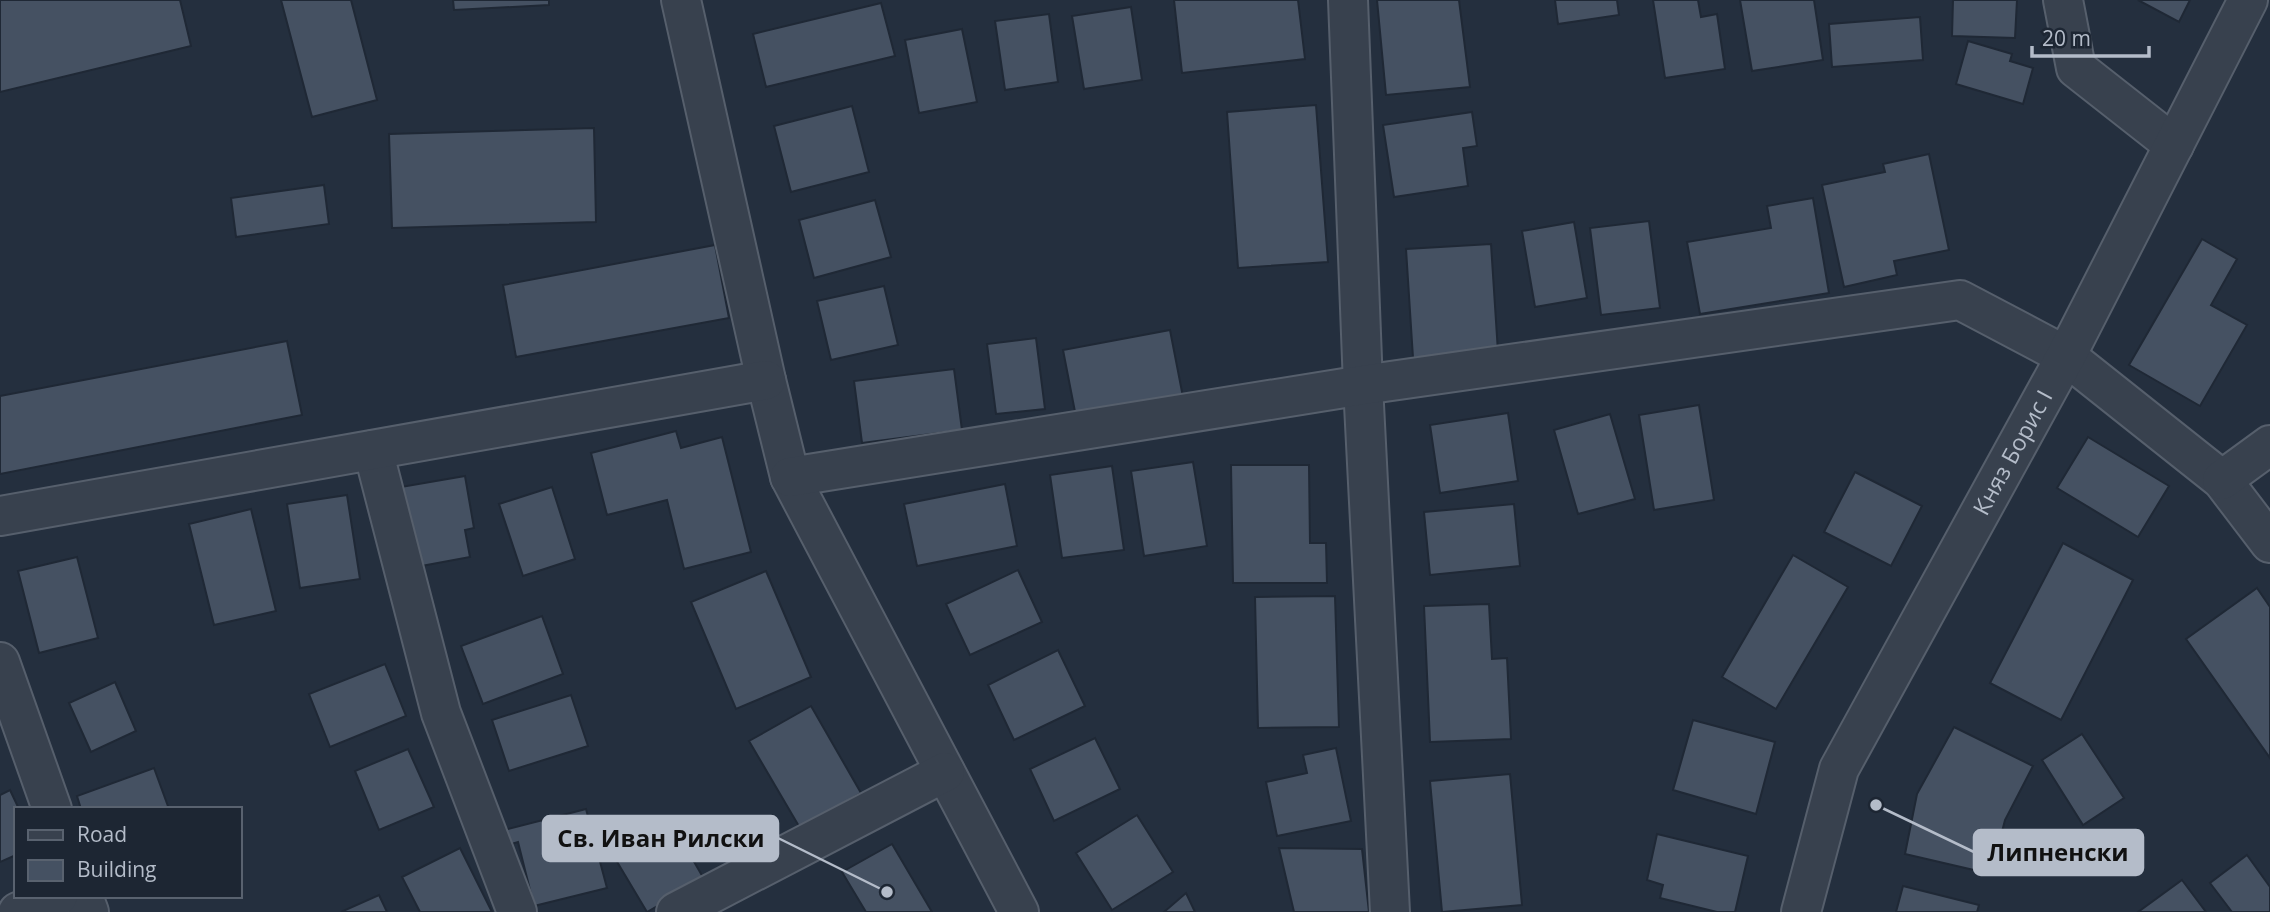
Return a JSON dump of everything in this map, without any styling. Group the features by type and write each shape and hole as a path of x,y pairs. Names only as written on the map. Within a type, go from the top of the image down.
{"street":[{"path":"681,0 790,477 1019,912"},
{"path":"1348,0 1363,385 1390,912"},
{"path":"2063,0 2076,68 2174,145"},
{"name":"Княз Борис I","path":"1801,912 1839,769 2066,356 2248,0"},
{"path":"790,477 1363,385 1960,300 2066,356 2222,480 2270,543"},
{"path":"0,516 766,380"},
{"path":"2222,480 2270,444"},
{"path":"373,450 441,713 517,912"},
{"path":"0,662 51,807"},
{"path":"676,912 945,772"},
{"path":"18,912 53,898"}],"building":[{"path":"0,0 180,0 191,46 0,92"},
{"path":"281,0 351,0 377,100 312,117"},
{"path":"453,0 549,0 549,5 454,10"},
{"path":"1174,0 1298,0 1305,59 1182,73"},
{"path":"1377,0 1459,0 1470,87 1386,95"},
{"path":"1555,0 1617,0 1619,15 1558,24"},
{"path":"1653,0 1698,0 1701,17 1717,14 1725,69 1665,78"},
{"path":"1740,0 1814,0 1823,60 1752,71"},
{"path":"1953,0 2017,0 2015,38 1952,36"},
{"path":"2138,0 2190,0 2179,22"},
{"path":"881,3 895,56 766,87 753,34"},
{"path":"1131,7 1142,80 1084,89 1072,16"},
{"path":"1049,14 1058,82 1005,90 995,21"},
{"path":"1920,17 1923,60 1832,67 1829,24"},
{"path":"962,29 977,102 919,113 905,40"},
{"path":"1968,41 2012,54 2010,61 2033,68 2023,104 1956,84"},
{"path":"1316,105 1328,262 1238,268 1227,112"},
{"path":"852,106 869,172 791,192 774,126"},
{"path":"1472,112 1477,146 1463,148 1468,186 1394,197 1383,125"},
{"path":"594,128 596,222 392,228 389,134"},
{"path":"1929,154 1949,250 1894,261 1897,275 1844,287 1822,185 1885,172 1883,164"},
{"path":"324,185 329,224 236,237 231,198"},
{"path":"1813,198 1829,293 1700,314 1687,242 1771,228 1767,206"},
{"path":"875,200 891,257 814,278 799,220"},
{"path":"1649,221 1660,308 1601,315 1590,228"},
{"path":"1574,222 1587,298 1535,307 1522,231"},
{"path":"2202,239 2237,259 2211,305 2247,325 2200,406 2129,365"},
{"path":"1491,244 1498,352 1413,358 1406,249"},
{"path":"715,245 729,318 516,357 503,285"},
{"path":"884,286 898,345 831,360 817,301"},
{"path":"1170,330 1183,397 1076,417 1063,350"},
{"path":"1036,338 1045,409 996,414 987,344"},
{"path":"287,341 302,415 0,474 0,396"},
{"path":"954,369 962,430 862,443 854,381"},
{"path":"1699,405 1714,500 1654,510 1639,415"},
{"path":"1508,413 1518,481 1440,493 1430,425"},
{"path":"1610,414 1635,499 1578,514 1554,430"},
{"path":"676,431 681,448 722,437 751,552 684,569 667,500 607,515 591,453"},
{"path":"2088,437 2169,486 2138,537 2057,488"},
{"path":"1193,462 1207,546 1144,556 1131,471"},
{"path":"1231,465 1309,465 1310,543 1326,543 1327,583 1233,583"},
{"path":"1112,466 1124,550 1062,558 1050,475"},
{"path":"1855,472 1922,506 1891,566 1824,532"},
{"path":"465,476 474,528 465,530 470,557 416,567 401,487"},
{"path":"1005,484 1017,546 917,566 904,504"},
{"path":"552,487 575,559 523,576 499,504"},
{"path":"347,495 360,579 300,588 287,504"},
{"path":"1514,504 1520,566 1430,575 1424,512"},
{"path":"251,509 276,611 214,625 189,524"},
{"path":"2063,543 2133,580 2061,720 1990,683"},
{"path":"1793,555 1848,587 1776,709 1722,677"},
{"path":"77,557 98,638 39,653 18,571"},
{"path":"1018,570 1042,622 970,655 946,604"},
{"path":"766,571 811,677 736,709 691,602"},
{"path":"2257,588 2270,607 2270,758 2186,639"},
{"path":"1335,596 1339,727 1258,728 1255,597"},
{"path":"1489,604 1492,659 1507,658 1511,739 1430,742 1424,606"},
{"path":"542,616 563,674 483,704 461,646"},
{"path":"1058,650 1085,706 1014,740 988,685"},
{"path":"385,664 406,716 330,747 309,694"},
{"path":"115,682 136,731 91,752 69,703"},
{"path":"571,695 588,746 509,771 492,720"},
{"path":"811,706 861,793 800,828 749,741"},
{"path":"1693,720 1775,742 1756,814 1673,790"},
{"path":"1954,727 2033,766 2005,820 1991,874 1905,854 1917,794"},
{"path":"2082,734 2124,798 2083,825 2042,760"},
{"path":"1095,738 1120,789 1054,821 1030,769"},
{"path":"1336,748 1351,821 1277,836 1266,782 1307,773 1303,755"},
{"path":"408,749 434,807 379,830 355,771"},
{"path":"154,768 168,807 80,807 77,796"},
{"path":"1510,774 1522,905 1442,912 1430,781"},
{"path":"10,790 18,807 14,807 14,856 0,862 0,795"},
{"path":"586,809 607,888 534,906 518,842 508,845 504,830"},
{"path":"1137,815 1173,872 1112,910 1076,853"},
{"path":"667,826 685,856 689,853 704,879 647,912 616,860"},
{"path":"1657,834 1748,856 1735,912 1717,912 1660,898 1663,885 1647,880"},
{"path":"892,844 932,912 866,912 842,872"},
{"path":"460,848 492,912 420,912 402,877"},
{"path":"1279,848 1362,849 1369,912 1294,912"},
{"path":"2247,855 2270,887 2270,912 2232,912 2210,883"},
{"path":"2182,880 2206,912 2138,912"},
{"path":"1903,886 1979,905 1977,912 1896,912"},
{"path":"1186,893 1195,912 1164,912"},
{"path":"379,895 387,912 341,912"}],"place":[{"name":"Липненски","path":"1876,805"},
{"name":"Св. Иван Рилски","path":"887,892"}]}
